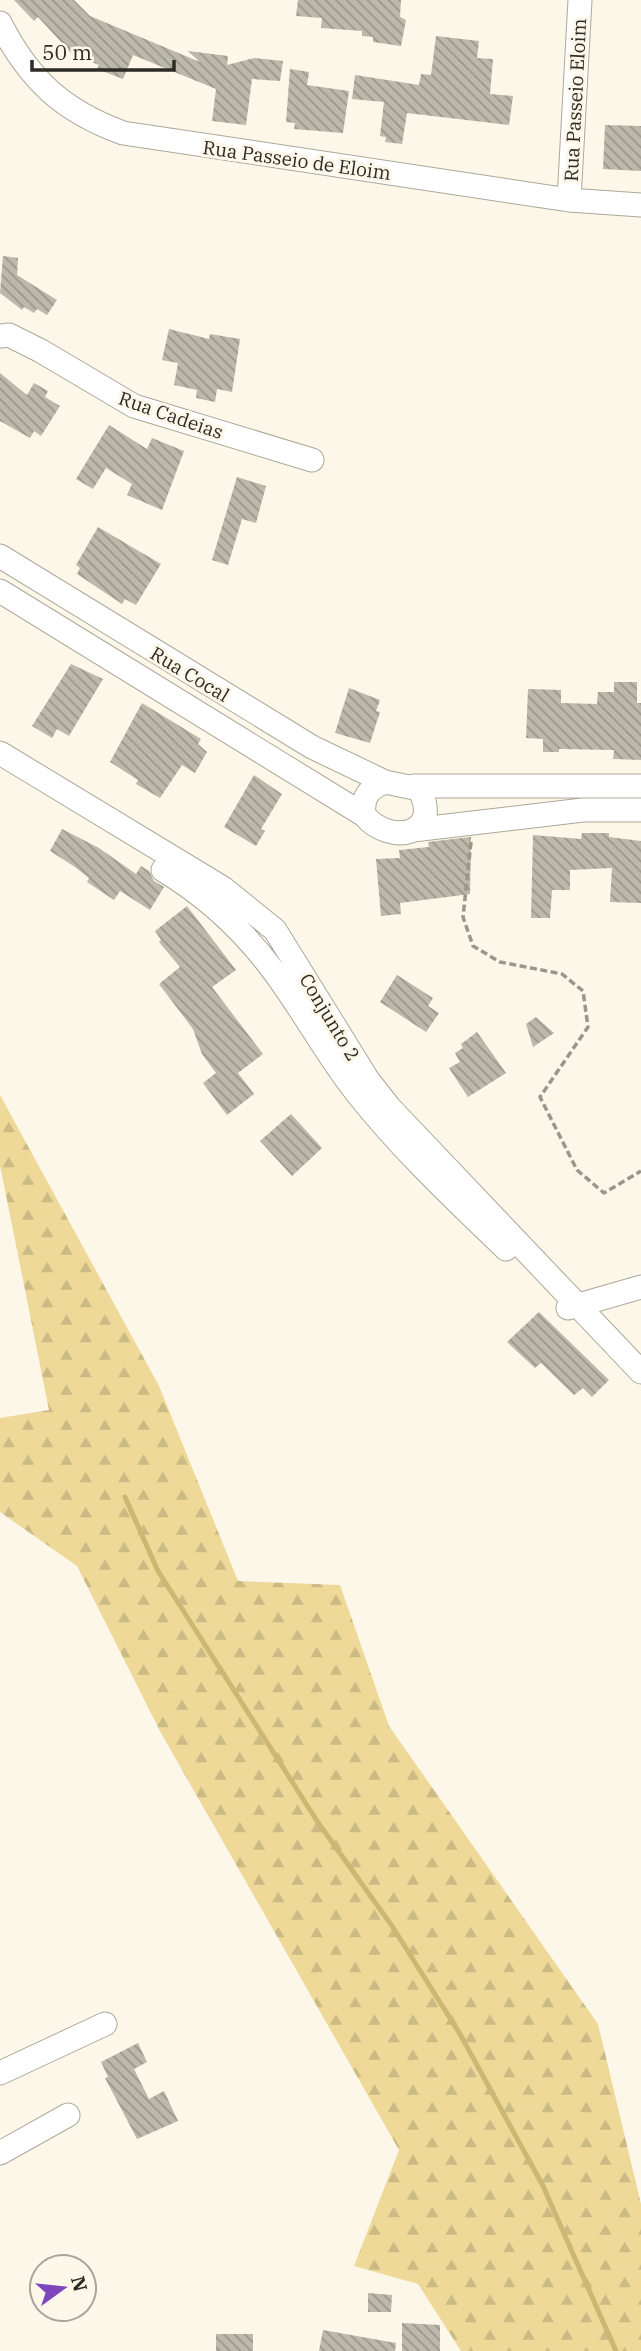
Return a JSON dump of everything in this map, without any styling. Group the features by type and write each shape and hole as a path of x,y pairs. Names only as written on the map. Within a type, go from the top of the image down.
{"street":[{"name":"Rua Passeio Eloim","path":"569,200 580,0"},
{"name":"Rua Passeio de Eloim","path":"0,23 43,87 86,120 123,133 569,200 641,205"},
{"name":"Rua Cadeias","path":"0,336 9,335 41,351 134,406 312,460"},
{"name":"Rua Cocal","path":"0,556 312,747 385,782"},
{"name":"Rua Cocal","path":"0,591 364,815"},
{"name":"Conjunto 2","path":"0,753 76,808 192,878 261,915 275,930 368,1080 384,1113 459,1203 641,1372"},
{"name":"Conjunto 2","path":"0,771 76,808"},
{"path":"641,786 414,786 385,782 371,788 363,802 364,815 382,830 397,833 583,810 641,810"},
{"path":"413,830 427,815 427,804 419,789 414,786"},
{"path":"573,1306 641,1287"},
{"path":"0,2074 105,2024"},
{"path":"0,2153 68,2115"}],"path":[{"path":"472,823 463,917 474,946 500,962 562,974 583,991 588,1027 540,1097 577,1170 604,1193 641,1171"}],"green space":[{"path":"0,1095 159,1386 238,1581 340,1585 389,1726 598,2024 641,2204 641,2351 461,2351 418,2284 354,2266 399,2150 161,1733 77,1566 0,1512 0,1418 49,1410 0,1165"}],"building":[{"path":"14,0 74,0 90,16 200,62 188,51 228,56 227,65 254,58 283,61 280,81 252,79 246,125 212,121 216,89 133,55 123,79 97,69 99,65 73,55 38,17 34,21"},
{"path":"298,0 401,0 400,17 406,20 401,46 373,42 373,37 362,36 362,31 321,28 322,18 296,16"},
{"path":"436,36 479,41 477,58 493,59 490,94 513,96 509,125 407,113 402,144 385,142 386,137 380,136 384,102 352,99 355,75 419,85 421,74 431,75"},
{"path":"290,69 309,72 307,85 349,91 343,133 294,129 295,123 286,122"},
{"path":"605,125 641,126 641,171 603,169"},
{"path":"3,256 18,258 17,275 57,300 47,315 37,309 34,313 24,307 22,310 0,293"},
{"path":"169,329 209,339 210,334 240,339 232,392 217,389 215,402 196,398 197,390 174,385 178,363 162,360"},
{"path":"0,373 27,395 34,383 48,391 45,397 60,406 41,436 34,431 30,438 0,421"},
{"path":"109,425 147,449 152,438 184,451 162,510 127,495 132,484 106,468 93,489 76,479"},
{"path":"237,477 266,486 256,523 242,519 228,565 212,560"},
{"path":"98,527 161,564 136,605 125,599 122,604 77,574 80,568 76,565"},
{"path":"71,664 103,679 69,736 57,729 52,738 32,726"},
{"path":"614,682 637,682 637,703 641,703 641,760 613,759 614,750 559,749 559,752 543,752 543,739 526,738 528,689 561,690 561,703 597,704 598,692 614,692"},
{"path":"349,688 380,700 376,711 380,712 370,743 335,733"},
{"path":"142,703 201,739 198,744 207,752 195,773 182,765 160,798 136,784 138,780 110,762"},
{"path":"254,775 282,794 261,829 265,831 256,846 224,827"},
{"path":"62,829 99,848 136,874 141,866 149,871 154,881 164,887 150,910 120,891 114,900 87,882 89,878 75,867 50,851"},
{"path":"582,833 609,833 609,837 641,841 641,903 610,902 612,868 570,870 570,890 552,890 550,918 531,918 533,835 581,839"},
{"path":"471,837 470,894 400,903 401,914 381,916 376,859 400,858 399,850 429,847 428,842"},
{"path":"187,906 236,970 212,987 263,1054 238,1073 254,1094 227,1115 203,1083 216,1073 202,1054 193,1029 159,984 180,967 159,942 161,940 155,931"},
{"path":"397,975 433,998 428,1006 439,1013 426,1032 380,1002"},
{"path":"536,1017 554,1033 533,1047 526,1024"},
{"path":"477,1032 506,1073 468,1097 449,1068 460,1062 455,1053 463,1048 461,1044"},
{"path":"291,1114 322,1148 292,1176 260,1141"},
{"path":"539,1312 609,1380 592,1397 583,1388 574,1395 541,1363 535,1368 507,1342"},
{"path":"138,2043 147,2062 134,2069 149,2099 164,2091 178,2121 137,2139 105,2078 108,2077 101,2062"},
{"path":"368,2293 392,2295 391,2312 368,2312"},
{"path":"402,2323 440,2325 440,2351 402,2351"},
{"path":"323,2330 396,2343 395,2351 319,2351"},
{"path":"216,2334 253,2334 253,2351 216,2351"}],"waterway":[{"path":"125,1497 158,1571 317,1821 392,1926 460,2034 543,2186 616,2351"}]}
